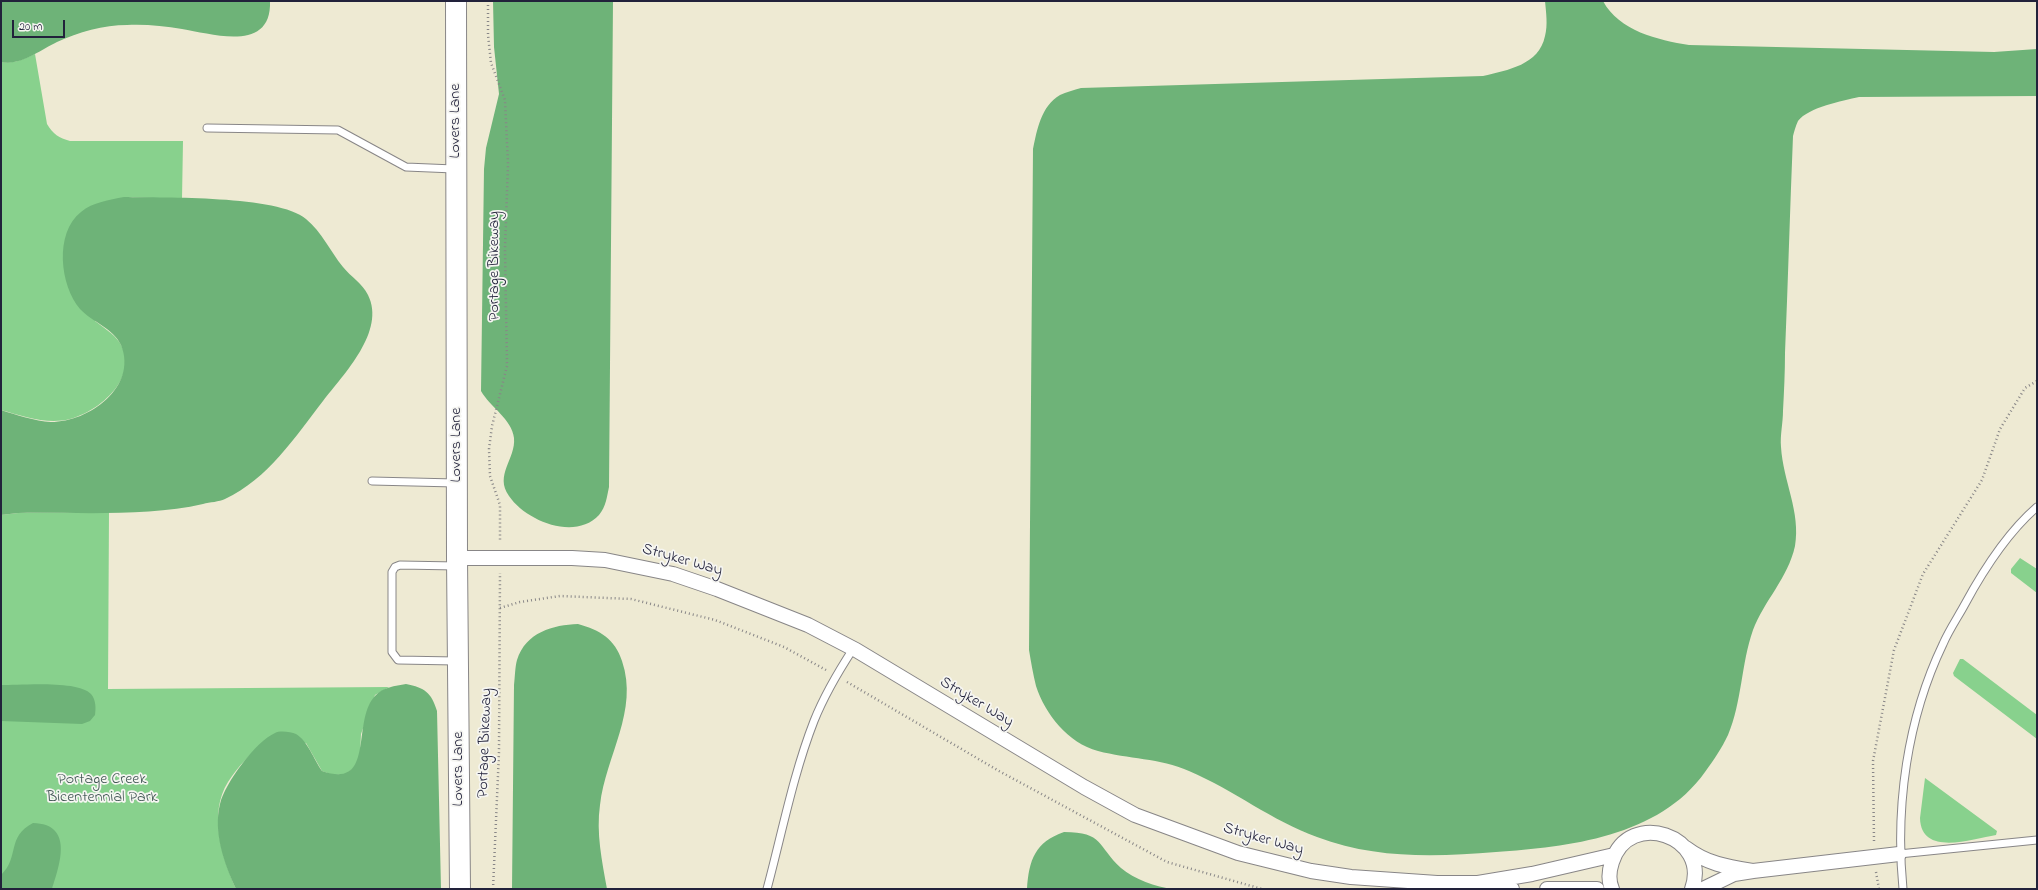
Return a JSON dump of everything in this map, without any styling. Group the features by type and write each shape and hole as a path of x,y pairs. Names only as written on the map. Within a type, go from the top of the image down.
{"street":[{"name":"Lovers Lane","path":"456,1 457,562 460,889"},
{"name":"Stryker Way","path":"457,562 572,558 633,564 674,574 717,589 808,625 853,649 1084,787 1135,815 1177,832 1238,853 1311,872 1397,881 1478,883 1512,889"},
{"path":"1612,889 1610,884 1609,869 1614,855 1622,844 1633,836 1646,833 1660,833 1673,837 1709,862 1720,866 1753,871"},
{"path":"1684,846 1691,857 1695,870 1692,889"},
{"path":"1703,889 1734,874 1900,854"},
{"name":"Stryker Way","path":"1478,883 1532,874 1614,855"},
{"path":"1547,889 1597,889"}],"lane":[{"path":"207,128 338,130 406,167 456,169"},
{"path":"372,482 457,483"},
{"path":"1903,889 1900,854 1902,804 1906,765 1912,733 1930,676 1943,644 1981,576 2003,544 2037,507"},
{"path":"457,562 400,565 392,572 392,652 398,660 458,661"},
{"path":"768,889 799,766 814,721 836,675 853,649"},
{"path":"1900,854 2037,840"}],"path":[{"name":"Portage Bikeway","path":"488,1 491,62 505,100 508,164 505,248 507,366 492,426 489,449 490,476 500,505 501,530"},
{"path":"1879,889 1874,857 1873,761 1894,650 1923,574 1982,480 2000,429 2025,388 2037,381"},
{"path":"500,608 520,602 560,596 632,599 715,620 784,647 836,675 999,771 1167,862 1262,889"},
{"name":"Portage Bikeway","path":"493,889 499,752 500,599"}],"green space":[{"path":"1,1 270,1 268,17 261,28 251,34 224,36 154,26 109,26 74,35 23,60 8,63 1,62"},
{"path":"493,1 613,1 609,487 605,505 599,515 589,523 577,527 551,525 539,520 517,505 509,496 505,488 504,481 514,446 514,438 505,419 481,391 484,169 486,148 499,94 494,47"},
{"path":"1545,1 1603,1 1619,20 1629,27 1652,37 1689,45 1994,52 2037,49 2037,96 1859,97 1818,108 1803,116 1797,123 1793,136 1781,442 1782,460 1796,521 1795,546 1792,558 1782,579 1763,609 1753,630 1746,656 1733,722 1723,745 1705,772 1686,794 1663,811 1638,825 1582,842 1553,847 1473,854 1405,855 1361,849 1317,837 1284,823 1222,787 1189,771 1155,761 1109,754 1087,747 1077,741 1059,726 1045,707 1036,686 1029,650 1033,149 1038,126 1048,105 1060,95 1081,88 1483,76 1521,65 1536,54 1542,46 1546,32"},
{"path":"35,54 47,124 59,137 70,141 183,141 182,199 124,197 95,321 111,333 120,343 125,356 125,368 121,380 114,391 93,409 82,415 61,421 35,419 1,410 1,62 15,62"},
{"path":"124,197 220,199 247,202 292,211 306,219 312,224 338,261 363,287 368,295 372,309 372,323 367,337 351,365 280,456 255,480 240,491 225,499 159,511 111,513 18,513 1,515 1,410 19,416 51,422 80,416 94,409 107,399 116,388 123,375 124,360 121,345 113,334 85,314 73,299 64,274 63,260 67,233 72,221 81,212 96,204 107,200"},
{"name":"Portage Creek Bicentennial Park","path":"109,512 108,689 389,687 375,695 361,734 360,754 355,767 346,774 333,775 322,771 306,743 265,740 236,771 222,794 218,821 222,850 236,889 1,889 1,515 18,513"},
{"path":"2020,558 2037,569 2037,593 2011,573 2011,569"},
{"path":"578,624 593,629 606,636 611,641 619,653 626,679 627,698 624,715 603,787 599,816 600,847 607,889 512,889 514,685 517,660 521,650 527,643 542,632 559,626"},
{"path":"1960,659 1963,659 2037,715 2037,739 1954,676 1953,673"},
{"path":"49,684 75,687 91,694 95,701 95,715 90,721 82,724 1,721 1,685"},
{"path":"406,684 423,689 430,695 437,711 441,889 236,889 227,869 221,847 218,815 223,795 228,785 251,753 267,737 275,733 288,732 296,734 304,741 322,771 339,774 350,771 356,762 360,750 364,721 368,707 375,696 385,689"},
{"path":"1925,778 1997,831 1996,835 1949,843 1938,842 1929,838 1923,830 1920,818"},
{"path":"33,823 46,825 54,830 59,838 61,847 60,857 52,889 1,889 1,875 7,868 19,834"},
{"path":"1064,832 1077,833 1093,838 1121,868 1132,876 1146,882 1173,889 1027,889 1030,869 1035,853 1046,841"}]}
